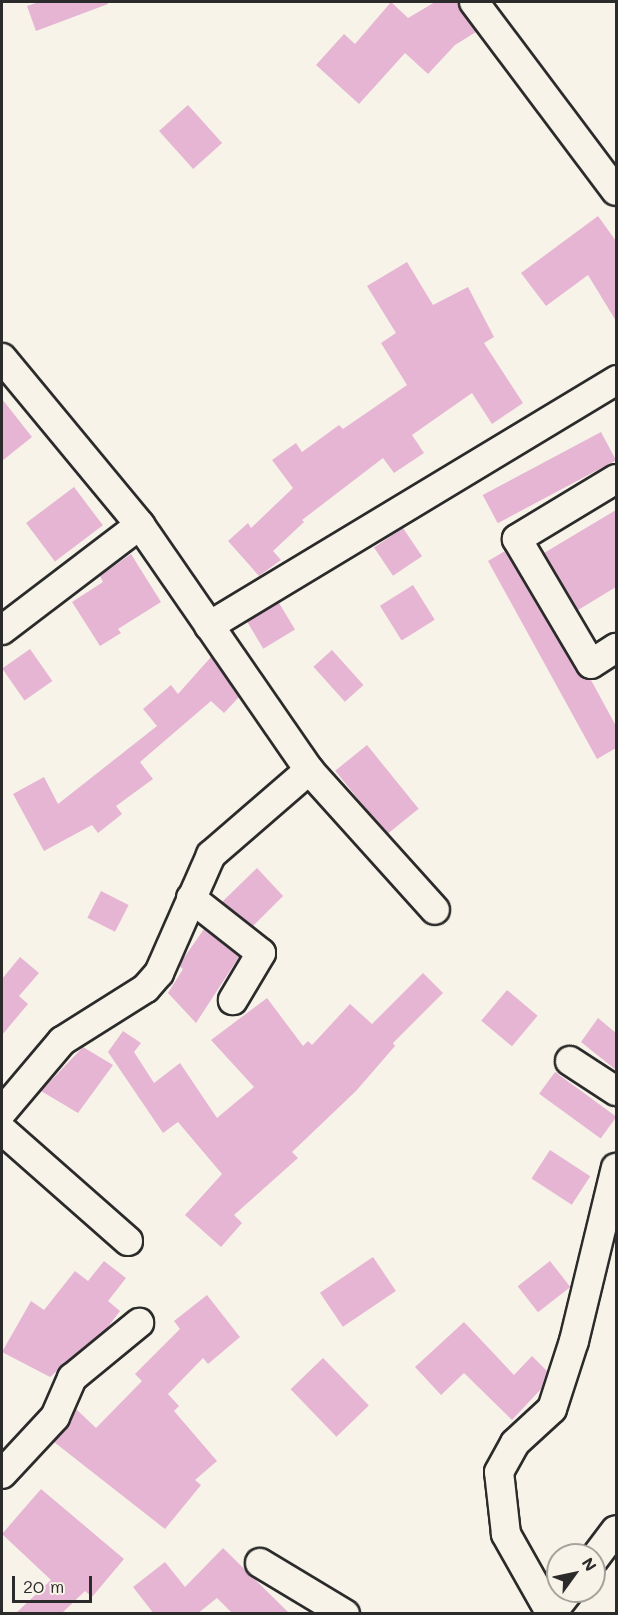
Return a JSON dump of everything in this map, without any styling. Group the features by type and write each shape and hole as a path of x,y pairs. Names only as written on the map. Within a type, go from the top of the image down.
{"street":[{"path":"474,2 616,191"},
{"path":"2,358 140,525 309,770 435,910"},
{"path":"209,626 616,380"},
{"path":"615,652 591,664 517,539 616,479"},
{"path":"2,630 140,525"},
{"path":"2,1112 62,1041 146,988 159,973 211,855 309,770"},
{"path":"191,898 261,953 233,1000"},
{"path":"570,1061 616,1091"},
{"path":"2,1130 128,1241"},
{"path":"551,1614 506,1534 499,1472 515,1443 552,1409 577,1329 616,1168"},
{"path":"2,1474 55,1417 72,1378 139,1323"},
{"path":"606,1543 616,1530"},
{"path":"260,1563 345,1614"}],"building":[{"path":"39,2 107,2 108,4 36,31 27,6"},
{"path":"391,2 408,18 435,2 458,2 476,32 455,45 428,74 405,53 359,104 316,65 344,34 355,44"},
{"path":"188,105 222,143 193,169 159,131"},
{"path":"598,216 616,241 616,321 588,275 546,306 521,273"},
{"path":"407,262 433,305 468,287 494,337 484,343 523,403 492,424 472,393 412,435 424,453 394,473 383,458 302,520 304,522 273,551 281,560 259,576 228,541 248,523 251,528 293,488 272,460 296,443 302,452 339,425 343,429 407,385 381,343 396,333 367,286"},
{"path":"2,399 32,437 2,461"},
{"path":"601,432 616,460 498,523 483,495"},
{"path":"74,487 103,525 55,561 26,523"},
{"path":"616,510 616,587 578,610 544,553"},
{"path":"403,528 422,556 393,576 374,548"},
{"path":"505,551 577,672 591,680 616,726 616,748 597,759 488,561"},
{"path":"131,554 161,602 118,629 121,633 100,646 72,602 103,582 100,576"},
{"path":"413,585 435,620 402,640 380,606"},
{"path":"279,603 295,630 263,649 247,622"},
{"path":"30,649 52,681 25,700 2,669"},
{"path":"332,650 363,685 345,702 313,667"},
{"path":"211,657 239,697 224,713 211,701 140,762 153,779 116,806 122,814 98,833 92,825 44,851 13,794 44,777 58,804 157,726 143,709 171,685 178,694"},
{"path":"367,745 419,809 387,835 335,771"},
{"path":"257,868 283,896 253,926 222,902"},
{"path":"101,891 129,905 115,932 87,918"},
{"path":"204,929 239,957 196,1023 168,993 183,969 180,967 183,959"},
{"path":"20,957 39,973 19,996 28,1004 2,1035 2,979"},
{"path":"423,973 443,993 393,1043 395,1046 356,1091 292,1152 298,1158 234,1215 242,1223 221,1247 185,1215 222,1174 178,1122 163,1133 108,1052 123,1031 141,1043 134,1052 154,1083 180,1063 217,1118 254,1087 211,1040 267,998 303,1046 308,1041 312,1045 350,1004 372,1024"},
{"path":"507,990 538,1016 512,1046 481,1021"},
{"path":"598,1018 616,1033 616,1070 581,1042"},
{"path":"83,1047 113,1065 78,1113 41,1091"},
{"path":"555,1072 616,1116 601,1139 539,1094"},
{"path":"550,1150 590,1176 572,1205 531,1179"},
{"path":"373,1257 396,1291 343,1327 320,1293"},
{"path":"104,1261 126,1278 108,1301 120,1311 107,1328 50,1377 2,1352 31,1301 44,1310 75,1271 88,1281"},
{"path":"550,1261 570,1287 538,1312 518,1286"},
{"path":"207,1295 240,1337 208,1364 203,1358 168,1394 179,1406 174,1411 217,1461 195,1480 201,1485 165,1529 54,1442 76,1409 96,1428 142,1381 135,1374 180,1329 174,1321"},
{"path":"464,1322 514,1375 532,1356 547,1371 541,1389 512,1420 464,1373 441,1395 415,1367"},
{"path":"323,1358 369,1405 336,1437 291,1389"},
{"path":"41,1489 124,1559 92,1597 85,1591 61,1614 15,1614 51,1580 2,1534"},
{"path":"223,1548 290,1614 233,1614 217,1598 197,1614 154,1614 133,1587 165,1562 185,1587"}]}
